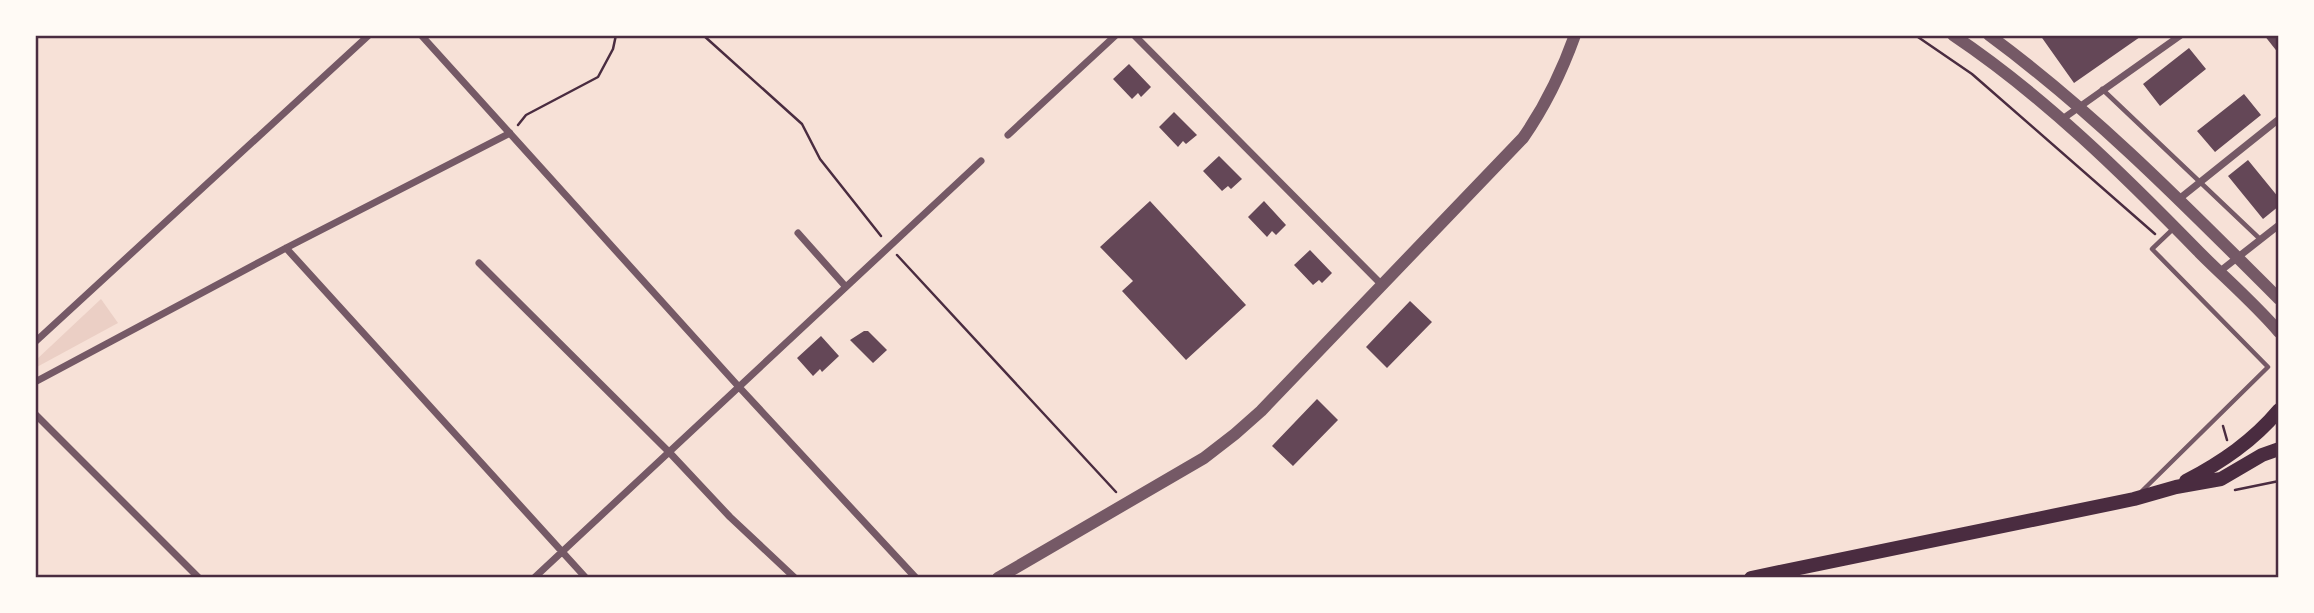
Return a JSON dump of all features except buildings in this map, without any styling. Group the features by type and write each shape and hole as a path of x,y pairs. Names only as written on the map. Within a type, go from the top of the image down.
{"main road":[{"path":"2176,487 2244,446 2279,410"},
{"path":"1751,578 2221,479 2262,455 2279,449"}],"street":[{"path":"35,342 369,35"},
{"path":"421,35 739,387 916,578"},
{"path":"1008,135 1116,35"},
{"path":"1134,35 1381,285"},
{"path":"998,578 1209,455 1261,411 1523,138 1546,104 1575,35"},
{"path":"1953,35 2004,72 2061,120 2175,227 2279,332"},
{"path":"1989,35 2079,106 2179,198 2279,299"},
{"path":"2061,120 2178,36"},
{"path":"2179,198 2279,119"},
{"path":"35,382 286,248 510,133"},
{"path":"534,578 981,161"},
{"path":"2219,272 2279,225"},
{"path":"798,233 846,287"},
{"path":"286,248 586,578"},
{"path":"480,263 669,452 730,517 795,578"},
{"path":"35,414 199,578"}],"lane":[{"path":"2102,89 2261,239"},
{"path":"2134,499 2268,367 2152,249 2175,227"}],"path":[{"path":"510,133 526,115 598,77 613,49 616,35"},
{"path":"703,35 802,124 820,159 890,247 1127,505"},
{"path":"1915,35 1972,74 2157,236"},
{"path":"2220,414 2231,455"},
{"path":"2235,471 2239,489"}],"shaded area":[{"path":"101,299 118,323 35,368 35,361"}]}
